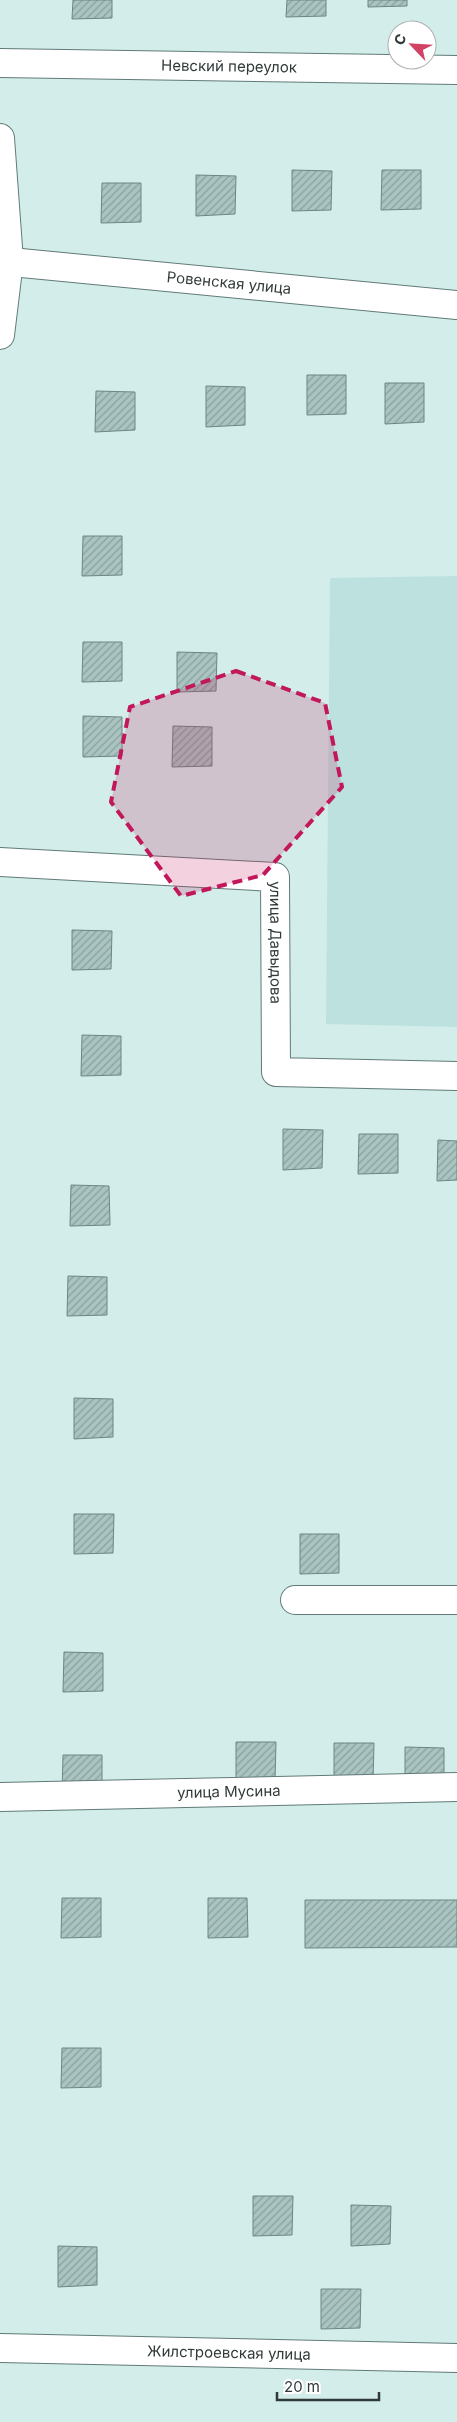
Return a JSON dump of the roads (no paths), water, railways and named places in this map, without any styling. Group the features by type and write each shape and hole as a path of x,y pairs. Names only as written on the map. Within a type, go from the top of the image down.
{"street":[{"name":"Невский переулок","path":"0,63 457,70"},
{"path":"0,138 4,261 0,334"},
{"name":"Ровенская улица","path":"4,261 457,305"},
{"name":"улица Давыдова","path":"0,862 275,877 276,1072 457,1076"},
{"path":"296,1600 457,1600"},
{"name":"улица Мусина","path":"0,1797 457,1787"},
{"name":"Жилстроевская улица","path":"0,2348 457,2358"}]}
